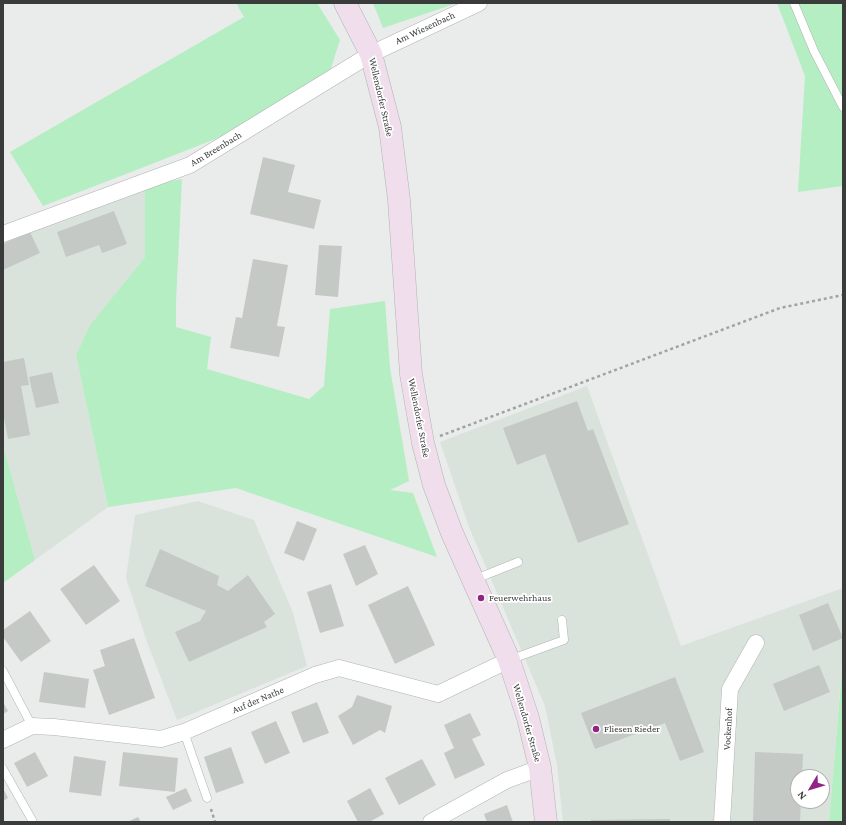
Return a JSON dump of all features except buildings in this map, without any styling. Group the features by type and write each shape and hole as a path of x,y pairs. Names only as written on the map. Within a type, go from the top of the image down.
{"street":[{"name":"Wellendorfer Straße","path":"345,3 371,54 390,127 399,200 410,374 423,443 434,484 452,533 509,660 528,718 540,768 546,822"},
{"name":"Am Wiesenbach","path":"371,54 479,3"},
{"name":"Am Breenbach","path":"3,234 190,165 371,54"},
{"name":"Vockenhof","path":"722,822 730,689 756,644"},
{"name":"Auf der Nathe","path":"3,740 32,726 54,727 161,740 184,732 315,675 339,668 438,694 509,660"},
{"path":"432,822 507,780 540,768"}],"lane":[{"path":"794,3 814,51 843,107"},
{"path":"472,580 518,562"},
{"path":"509,660 564,640 562,620"},
{"path":"3,671 32,726"},
{"path":"184,732 207,798"},
{"path":"3,769 32,820"}],"path":[{"path":"423,443 780,308 843,295"}],"shaded area":[{"path":"145,186 145,257 90,325 76,355 108,507 35,560 3,445 3,238"},
{"path":"587,386 681,646 843,588 843,653 829,822 563,822 557,765 545,706 469,527 440,442"},
{"path":"198,501 254,520 293,613 307,666 177,720 147,642 126,578 135,515"}],"green space":[{"path":"236,3 317,3 340,40 330,71 228,134 43,206 10,152 244,17"},
{"path":"373,3 457,3 383,28"},
{"path":"777,3 843,3 843,186 798,192 805,76"},
{"path":"182,179 176,327 211,337 207,369 309,399 324,386 330,309 385,301 390,368 409,481 390,490 413,493 437,557 236,488 108,507 76,355 90,325 145,257 145,186"},
{"path":"3,445 35,560 3,583"},
{"path":"843,657 843,822 829,822"}],"place":[{"name":"Feuerwehrhaus","path":"481,598"},
{"name":"Fliesen Rieder","path":"596,729"}]}
